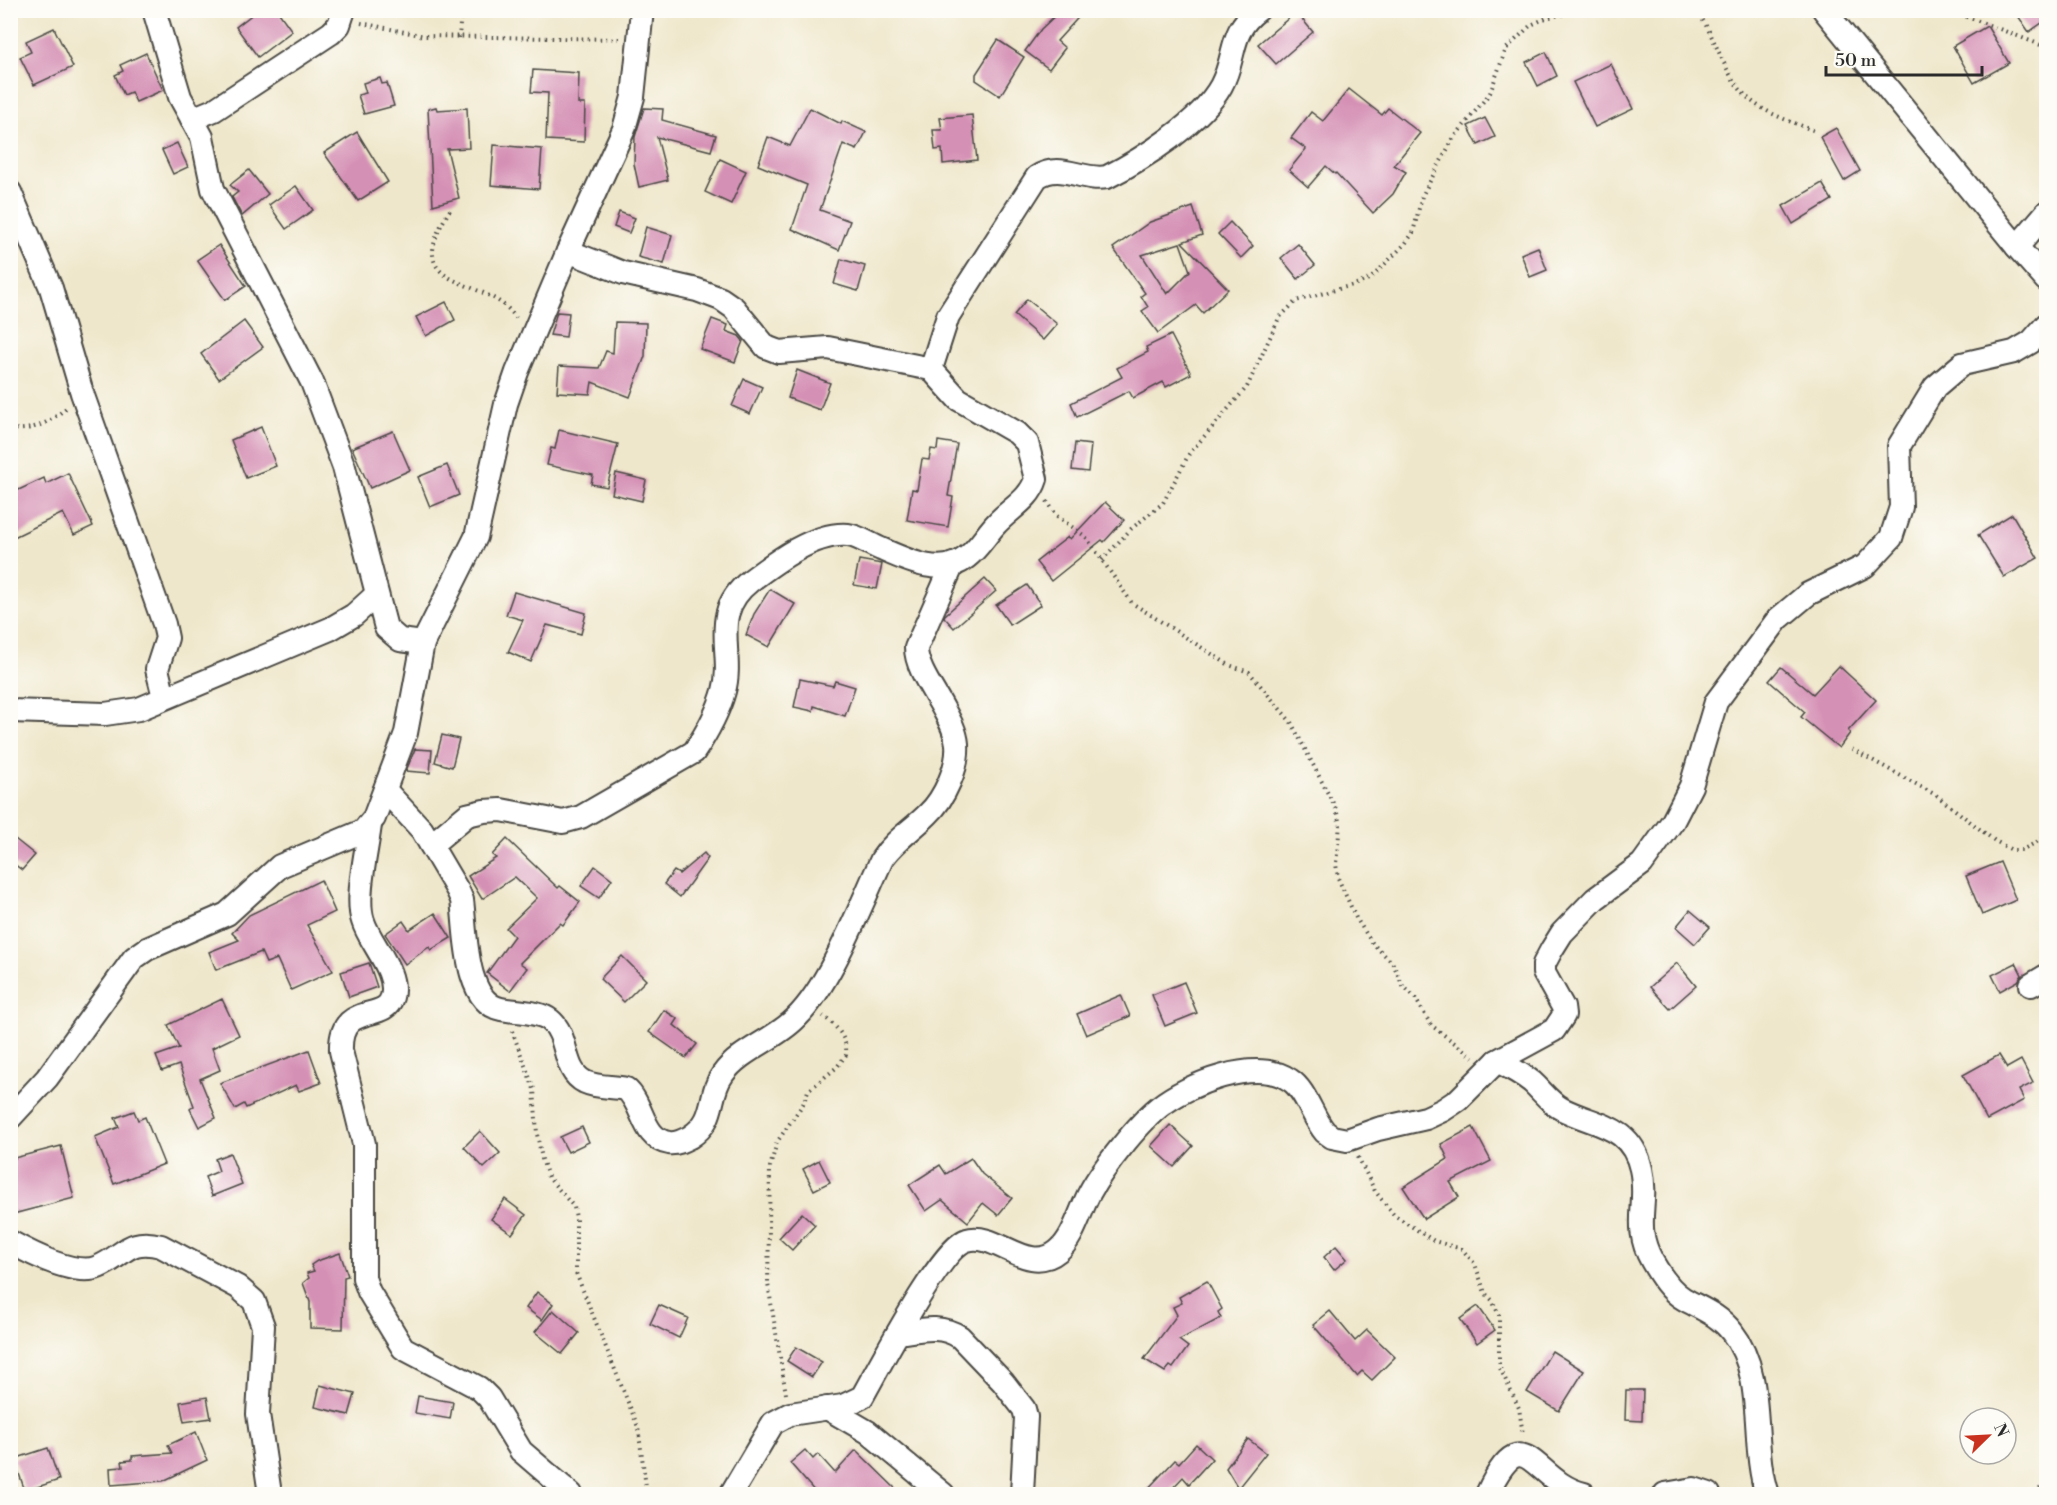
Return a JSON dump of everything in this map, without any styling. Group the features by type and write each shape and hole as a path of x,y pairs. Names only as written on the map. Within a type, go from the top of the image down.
{"street":[{"path":"154,10 180,97 202,137 213,189 312,382 344,467 386,628 391,635 400,640 423,643"},
{"path":"571,1494 521,1451 489,1398 480,1388 403,1348 375,1304 364,1278 364,1144 341,1051 341,1036 345,1026 353,1019 386,1007 392,999 393,988 389,974 362,920 361,905 370,825 406,734 423,643 476,537 506,404 568,251 624,129 633,97 642,10"},
{"path":"932,369 948,316 1037,177 1050,170 1065,170 1099,178 1107,177 1152,150 1201,112 1221,86 1237,32 1258,10"},
{"path":"1824,10 2046,280"},
{"path":"192,119 214,110 331,33 344,14"},
{"path":"10,192 51,288 82,393 164,624 167,638 157,669 164,698"},
{"path":"2017,247 2046,213"},
{"path":"431,846 467,815 484,811 501,810 563,822 581,817 694,752 705,736 725,690 724,623 734,601 750,581 812,540 849,535 915,564 933,567 953,564 967,558 996,524 1027,497 1036,479 1027,443 1017,433 958,399 932,369 828,348 779,352 766,347 734,308 721,299 698,290 623,273 568,251"},
{"path":"731,1494 767,1430 780,1417 843,1406 862,1397 937,1271 959,1245 968,1239 984,1241 1023,1256 1039,1259 1056,1253 1065,1245 1090,1191 1150,1116 1171,1099 1223,1075 1242,1072 1287,1078 1297,1084 1325,1132 1341,1140 1426,1118 1443,1110 1458,1100 1493,1065 1512,1050 1546,1035 1561,1023 1563,1007 1544,973 1544,964 1562,933 1595,899 1642,864 1673,821 1691,786 1716,702 1778,619 1808,594 1866,566 1891,538 1901,507 1899,446 1935,387 1962,364 2014,352 2031,342 2046,325"},
{"path":"385,790 422,830 462,900 474,983 486,1002 496,1008 548,1018 559,1031 575,1074 597,1086 626,1089 639,1103 647,1129 654,1137 667,1143 674,1143 694,1134 708,1118 717,1084 729,1067 790,1023 808,1004 844,941 882,859 890,848 937,804 957,759 957,743 952,724 919,662 916,648 953,564"},
{"path":"10,711 122,712 139,709 330,629 354,615 376,595"},
{"path":"10,1118 47,1078 134,958 147,949 227,915 280,866 363,831 370,825"},
{"path":"1493,1065 1526,1077 1563,1110 1601,1122 1632,1146 1638,1156 1643,1181 1640,1235 1653,1263 1667,1284 1682,1298 1714,1314 1733,1332 1744,1356 1758,1414 1761,1469 1767,1494"},
{"path":"10,1242 27,1252 84,1270 98,1268 133,1244 147,1243 161,1246 238,1287 254,1301 263,1326 264,1348 258,1413 270,1494"},
{"path":"898,1334 939,1327 949,1330 960,1337 1020,1402 1026,1417 1022,1494"},
{"path":"827,1408 868,1432 943,1494"},
{"path":"1486,1494 1510,1456 1519,1454 1528,1456 1558,1484 1584,1494"},
{"path":"1665,1494 1694,1489 1709,1494"}],"path":[{"path":"459,38 461,10"},
{"path":"1102,560 1131,529 1163,503 1190,454 1247,387 1279,318 1296,301 1371,278 1405,244 1413,233 1422,196 1454,139 1490,93 1506,49 1531,25 1546,18 1582,10"},
{"path":"1696,10 1706,23 1721,56 1746,96 1770,111 1815,132"},
{"path":"1943,10 2046,47"},
{"path":"344,14 391,31 459,38 580,37 639,40"},
{"path":"450,210 438,228 434,243 435,264 448,278 502,302 521,325 528,346"},
{"path":"10,429 24,430 50,423 82,393"},
{"path":"1036,479 1053,511 1086,537 1132,603 1229,664 1249,672 1291,722 1336,809 1340,825 1336,864 1338,878 1356,918 1373,944 1392,962 1402,986 1414,996 1431,1024 1493,1065"},
{"path":"1852,749 1936,795 1995,841 2012,850 2022,850 2046,837"},
{"path":"790,1414 768,1284 770,1167 777,1142 808,1091 837,1067 846,1055 847,1048 835,1025 808,1004"},
{"path":"496,1008 514,1035 534,1089 537,1134 548,1177 574,1207 576,1273 638,1427 646,1494"},
{"path":"1360,1135 1358,1159 1386,1206 1394,1215 1434,1241 1462,1249 1475,1264 1485,1293 1492,1300 1499,1315 1498,1366 1519,1408 1528,1456"},
{"path":"2036,1494 2046,1481"}],"building":[{"path":"258,10 277,10 292,31 258,57 236,27"},
{"path":"1061,10 1085,10 1057,41 1065,48 1049,69 1025,51 1041,29"},
{"path":"2014,10 2046,10 2046,20 2029,32"},
{"path":"1296,12 1313,32 1276,64 1258,44"},
{"path":"1987,26 2009,63 1974,83 1953,46"},
{"path":"54,28 73,67 34,85 20,57 31,52 26,41"},
{"path":"998,40 1024,57 1000,96 976,80 976,74"},
{"path":"1546,52 1557,76 1538,86 1526,62"},
{"path":"146,53 163,90 136,102 131,92 124,95 115,75 123,71 120,65"},
{"path":"1611,64 1633,109 1595,127 1573,82"},
{"path":"533,70 579,73 578,104 585,104 584,142 546,140 548,93 531,92"},
{"path":"380,78 382,84 387,83 394,106 364,114 358,95 366,93 363,83"},
{"path":"1349,89 1382,115 1388,108 1420,133 1394,165 1406,172 1393,194 1373,213 1336,173 1326,166 1308,187 1289,170 1306,149 1291,138 1311,112 1323,121"},
{"path":"436,107 437,110 467,108 469,148 447,149 459,198 433,205 428,109"},
{"path":"644,108 663,109 662,120 716,135 711,151 657,137 668,180 639,187 634,164 635,137"},
{"path":"810,108 841,124 842,121 866,132 857,150 843,144 820,210 850,221 839,250 792,229 807,185 758,165 768,137 790,146"},
{"path":"972,115 977,160 943,164 942,149 935,150 933,130 942,130 940,118"},
{"path":"1485,118 1495,137 1478,145 1468,126"},
{"path":"1836,128 1860,171 1844,181 1820,137"},
{"path":"357,132 388,182 358,201 324,153"},
{"path":"177,143 188,167 173,174 162,150"},
{"path":"494,145 542,149 539,189 491,185"},
{"path":"720,159 746,171 731,204 705,192"},
{"path":"249,170 268,194 242,216 232,197 238,192 230,185"},
{"path":"1822,183 1832,200 1793,224 1783,206"},
{"path":"296,186 313,210 286,229 269,205"},
{"path":"1193,207 1202,235 1182,242 1228,289 1203,313 1196,305 1158,333 1142,311 1148,307 1141,296 1145,293 1113,248 1150,222","holes":["1180,243 1190,271 1167,294 1142,255"]},
{"path":"619,212 635,218 629,233 614,227"},
{"path":"1230,222 1253,246 1241,258 1218,234"},
{"path":"646,227 672,235 664,264 638,257"},
{"path":"1298,244 1315,265 1298,279 1281,258"},
{"path":"219,245 246,286 225,300 197,260"},
{"path":"1538,247 1547,270 1530,277 1521,254"},
{"path":"841,259 865,266 858,291 834,284"},
{"path":"1027,299 1057,324 1043,340 1014,315"},
{"path":"446,302 455,320 426,336 416,317"},
{"path":"557,312 569,313 566,337 550,335"},
{"path":"712,319 728,325 726,331 739,336 743,341 735,362 700,349"},
{"path":"244,321 263,347 219,379 201,354"},
{"path":"615,322 646,323 645,356 630,397 592,382 590,394 557,392 559,366 599,368 606,351 613,353"},
{"path":"1171,335 1191,374 1166,387 1163,382 1133,398 1129,391 1077,417 1071,403 1122,377 1117,368 1148,352 1146,347"},
{"path":"797,370 830,383 820,410 788,398"},
{"path":"744,379 762,387 750,414 732,406"},
{"path":"261,427 276,466 246,478 231,440"},
{"path":"559,430 618,444 607,487 591,484 593,475 547,465 551,448 555,449"},
{"path":"393,431 410,470 370,488 352,448"},
{"path":"938,441 957,444 948,496 953,497 948,527 907,520 912,489 917,490 922,459 929,460 931,449 937,450"},
{"path":"1075,443 1091,445 1088,472 1072,470"},
{"path":"447,465 459,495 430,507 418,477"},
{"path":"68,473 93,526 74,535 63,513 10,539 10,494 44,478 46,484"},
{"path":"616,473 646,480 642,501 612,494"},
{"path":"1105,502 1124,520 1104,542 1102,540 1051,581 1036,562 1068,537 1070,539"},
{"path":"2012,514 2038,558 2004,577 1978,535"},
{"path":"859,560 882,564 877,589 854,585"},
{"path":"985,579 996,591 954,628 944,617 945,615"},
{"path":"1027,585 1041,605 1010,625 996,605"},
{"path":"770,589 795,604 769,647 746,635 754,614"},
{"path":"514,592 586,613 581,634 547,625 531,662 508,652 523,620 506,615"},
{"path":"1839,666 1876,700 1848,731 1850,733 1839,748 1801,717 1805,712 1769,681 1781,667 1813,694"},
{"path":"800,679 833,686 835,681 855,687 845,716 814,706 813,711 794,707"},
{"path":"442,735 459,739 452,767 435,762"},
{"path":"415,749 432,750 430,773 406,771"},
{"path":"10,835 35,855 22,870 10,861"},
{"path":"507,839 558,888 560,886 580,902 563,925 560,923 520,963 527,968 510,991 487,973 514,936 506,928 537,898 515,877 482,899 468,876 496,858 492,855"},
{"path":"704,853 708,858 680,897 664,884 674,871 679,874"},
{"path":"2000,862 2016,900 1982,915 1966,876"},
{"path":"595,866 612,879 599,898 581,886"},
{"path":"321,880 335,912 307,925 333,971 291,990 277,959 266,963 261,952 216,970 209,952 239,940 232,933 249,915"},
{"path":"1690,910 1710,927 1695,944 1676,927"},
{"path":"435,913 451,938 431,950 429,947 405,964 385,934 403,921 409,930"},
{"path":"622,956 646,980 624,1002 600,979"},
{"path":"369,963 377,987 349,997 341,972"},
{"path":"1677,963 1696,986 1670,1009 1650,987"},
{"path":"2016,963 2022,975 2018,981 2000,991 1992,975"},
{"path":"1184,982 1197,1013 1165,1026 1152,995"},
{"path":"1121,995 1130,1016 1086,1035 1077,1014"},
{"path":"222,999 239,1035 212,1048 220,1070 200,1079 216,1118 199,1127 190,1109 194,1106 179,1065 162,1071 156,1056 179,1048 168,1025"},
{"path":"664,1010 678,1019 674,1025 697,1044 686,1058 649,1032"},
{"path":"309,1050 321,1083 299,1091 296,1085 246,1108 244,1104 235,1109 220,1083"},
{"path":"1999,1055 2007,1068 2021,1060 2033,1083 2019,1090 2024,1100 1987,1120 1963,1075"},
{"path":"134,1111 138,1120 145,1117 164,1164 114,1184 95,1137 119,1127 115,1118"},
{"path":"1170,1125 1193,1146 1174,1167 1151,1146"},
{"path":"582,1127 589,1142 568,1152 560,1137"},
{"path":"1473,1127 1491,1161 1450,1182 1459,1197 1424,1219 1403,1187 1448,1159 1441,1144"},
{"path":"480,1131 500,1153 484,1168 464,1147"},
{"path":"61,1146 74,1198 13,1214 10,1202 10,1159"},
{"path":"230,1153 242,1184 212,1196 205,1177 219,1171 215,1159"},
{"path":"971,1158 982,1174 1012,1198 998,1215 983,1203 968,1222 942,1200 926,1211 909,1185 940,1165 946,1174"},
{"path":"819,1160 830,1182 814,1190 803,1169"},
{"path":"505,1199 526,1215 512,1234 491,1219"},
{"path":"802,1213 815,1225 792,1250 779,1238"},
{"path":"1336,1246 1347,1259 1334,1270 1324,1257"},
{"path":"340,1253 348,1276 344,1277 343,1329 310,1328 310,1302 303,1283 309,1278 307,1273 314,1271 311,1265 317,1261"},
{"path":"1207,1281 1222,1309 1218,1312 1221,1318 1179,1340 1188,1347 1173,1368 1170,1366 1165,1372 1144,1359 1177,1315 1173,1307 1182,1303 1179,1297"},
{"path":"537,1292 553,1304 542,1320 526,1308"},
{"path":"659,1305 688,1318 679,1338 650,1324"},
{"path":"1478,1306 1495,1330 1477,1343 1460,1319"},
{"path":"553,1310 579,1333 562,1354 535,1332"},
{"path":"1330,1311 1355,1341 1367,1330 1395,1357 1372,1380 1362,1371 1357,1376 1313,1325"},
{"path":"796,1347 822,1362 812,1377 787,1361"},
{"path":"1552,1351 1584,1371 1559,1411 1527,1392"},
{"path":"320,1385 355,1394 349,1415 315,1407"},
{"path":"1626,1390 1643,1390 1642,1421 1625,1420"},
{"path":"418,1396 453,1402 450,1419 415,1413"},
{"path":"207,1397 211,1418 184,1422 180,1402"},
{"path":"196,1432 207,1460 163,1481 111,1485 110,1468 123,1467 122,1461 132,1460 132,1456 172,1453 168,1445"},
{"path":"1248,1439 1266,1453 1238,1488 1226,1468"},
{"path":"1196,1444 1212,1459 1189,1484 1183,1477 1167,1494 1143,1494 1175,1460 1179,1463"},
{"path":"48,1448 59,1480 25,1491 14,1459"},
{"path":"805,1450 813,1459 818,1454 835,1473 856,1450 901,1494 817,1494 790,1463"}]}
